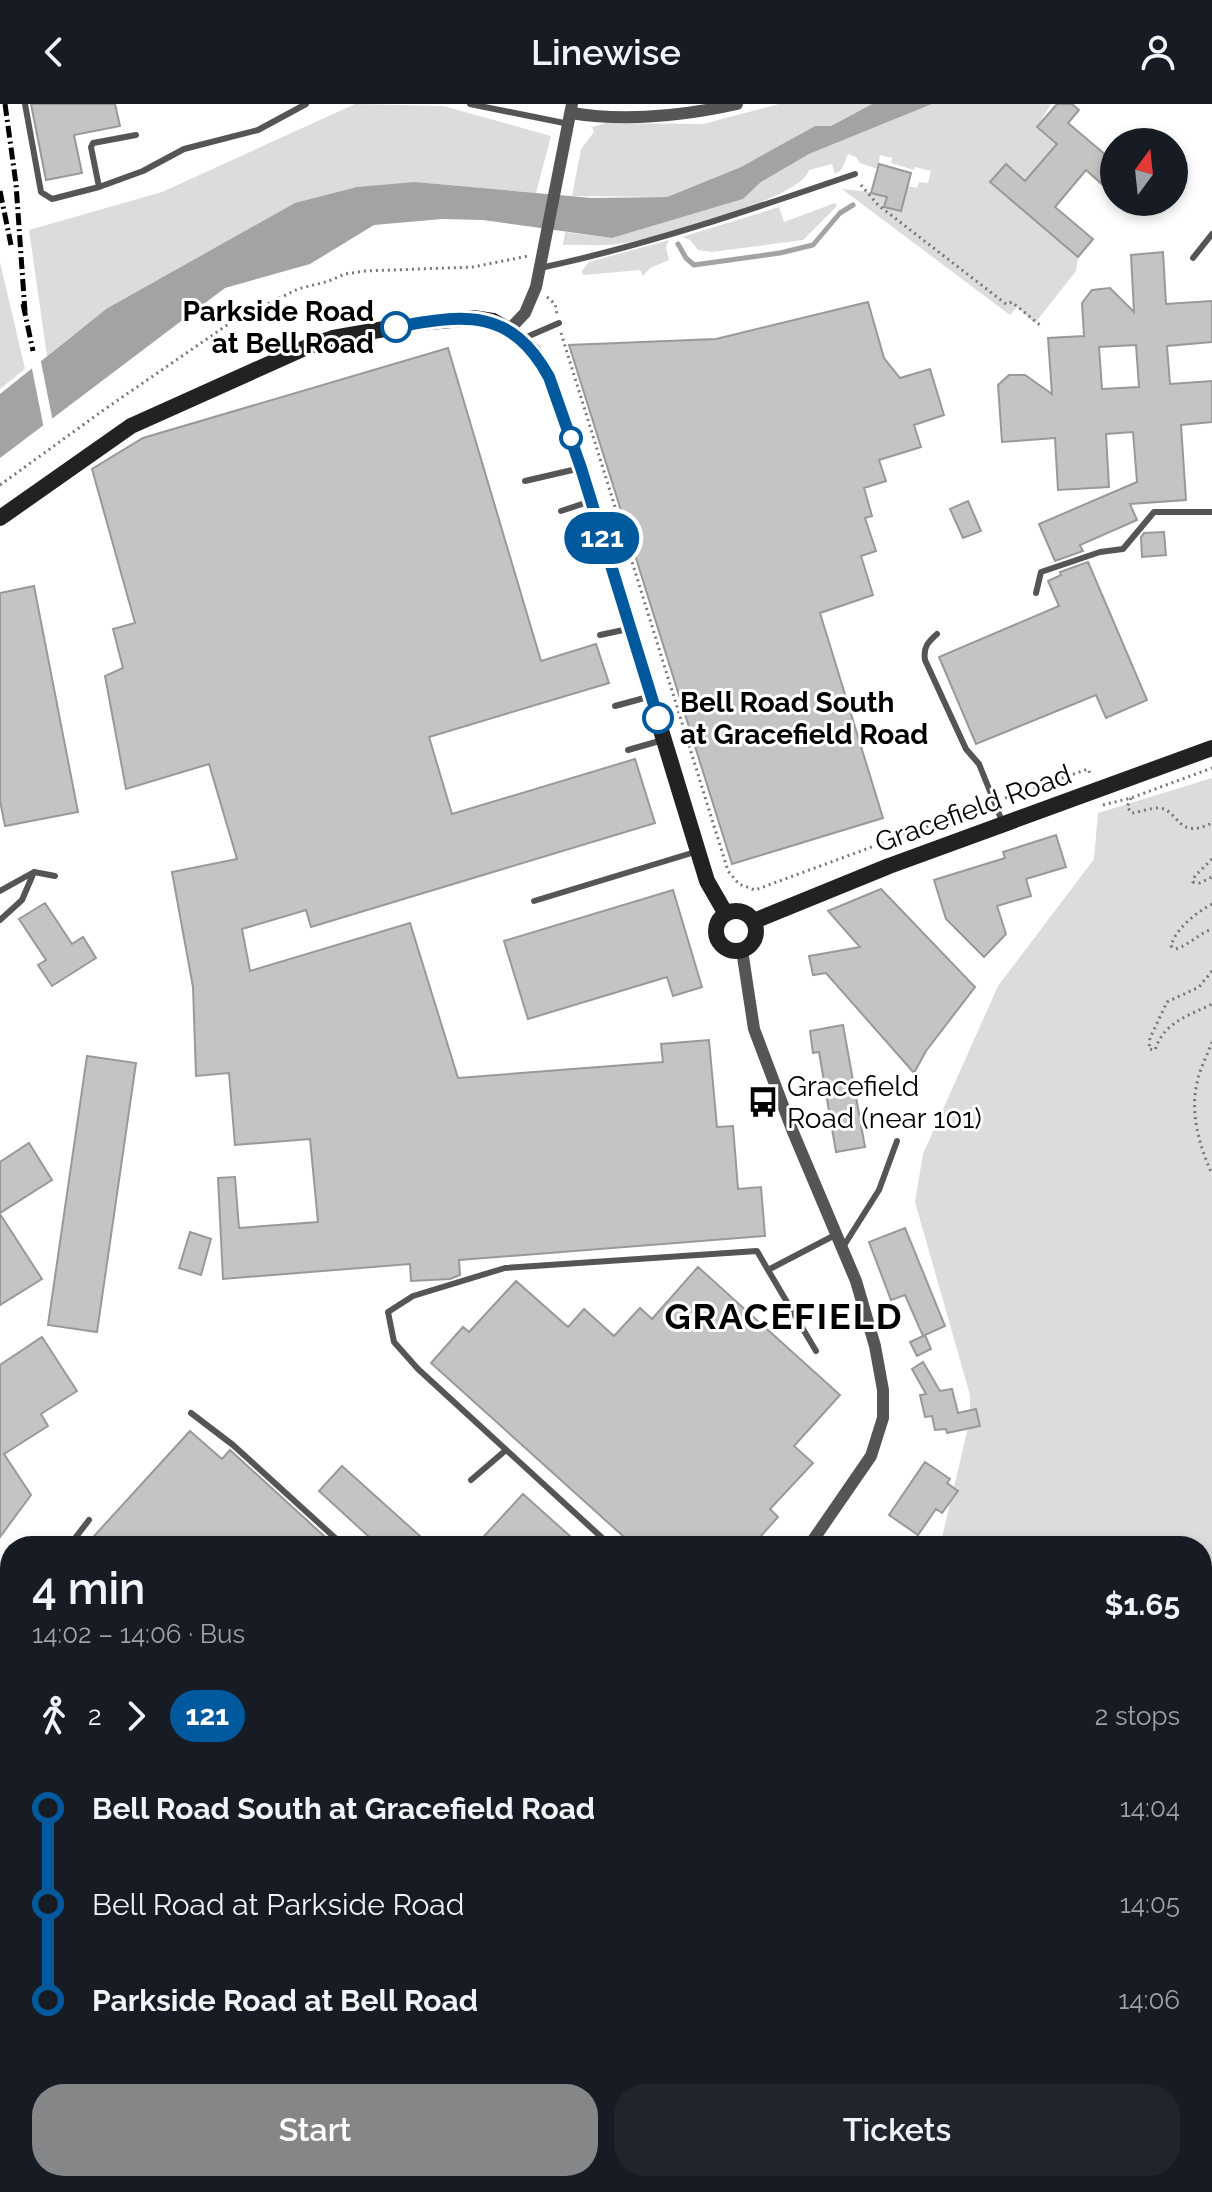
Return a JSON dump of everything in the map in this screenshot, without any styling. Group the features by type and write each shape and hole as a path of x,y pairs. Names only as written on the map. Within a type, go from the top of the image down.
{"main road":[{"path":"0,518 131,426 307,347 333,338 445,318 493,321 516,335 549,377 581,468 707,881 726,914"},
{"name":"Gracefield Road","path":"754,921 889,866 1212,748"},
{"path":"741,911 754,921 756,935 742,950 728,949 718,939 717,925 726,914 741,911"}],"street":[{"path":"516,335 536,287 571,114 670,116 737,104"},
{"path":"742,950 754,1029 793,1132 856,1281 875,1346 883,1390 883,1418 871,1456 816,1536"}],"lane":[{"path":"25,104 41,192 52,199 143,171 184,149 258,130 306,104"},
{"path":"470,104 571,114"},
{"path":"99,187 91,147 93,143 136,135"},
{"path":"540,268 695,229 855,174"},
{"path":"1193,258 1209,242 1212,234"},
{"path":"516,335 559,323"},
{"path":"525,481 581,468"},
{"path":"561,511 591,501"},
{"path":"1036,593 1041,572 1100,552 1123,549 1154,512 1212,512"},
{"path":"600,635 631,628"},
{"path":"937,634 927,642 923,652 925,660 966,749 979,764 1004,824"},
{"path":"615,706 651,696"},
{"path":"628,750 665,740"},
{"path":"534,901 698,850"},
{"path":"0,920 22,900 34,872"},
{"path":"0,891 34,872 55,876"},
{"path":"843,1247 879,1190 897,1141"},
{"path":"768,1270 837,1234"},
{"path":"600,1536 418,1369 394,1342 388,1312 413,1296 505,1268 757,1251 816,1351"},
{"path":"191,1413 233,1445 333,1536"},
{"path":"471,1480 506,1450"},
{"path":"77,1536 89,1520"}],"path":[{"path":"855,174 867,194 887,212 1006,304 1012,302 1041,326"},
{"path":"0,485 220,330 298,289 365,271 473,267 528,255 536,287 555,304 728,871 739,884 755,890 1088,769 1091,777"},
{"path":"1102,803 1104,807 1212,768"},
{"path":"1131,798 1127,809 1132,813 1159,808 1183,825 1199,830 1212,823"},
{"path":"1212,859 1193,882 1200,883 1212,877"},
{"path":"778,882 781,891"},
{"path":"1212,904 1177,933 1171,946 1175,949 1181,947 1197,934 1212,929"},
{"path":"1212,971 1199,987 1167,1002 1150,1038 1149,1049 1155,1050 1159,1038 1172,1024 1212,1004"},
{"path":"1212,1042 1197,1080 1195,1102 1199,1142 1212,1174"}],"shaded area":[{"path":"355,104 443,106 551,136 536,193 415,182 106,309 47,356 29,230 162,192"},
{"path":"779,104 872,104 831,126 815,126 741,167 667,197 572,196 581,149 594,132 592,127 606,123 703,124"},
{"path":"872,104 932,104 809,154 761,182 743,199 612,238 483,220 442,219 374,225 310,264 225,288 0,458 0,394 106,309 295,203 357,187 415,182 592,198 667,197 741,167 815,126 831,126"},
{"path":"932,104 1051,104 1037,127 1057,144 1025,181 1006,164 991,182 1078,257 1076,271 1035,323 1017,307 1010,315 842,189 887,197 885,207 900,211 907,186 917,188 919,182 928,183 931,171 891,163 892,158 880,155 878,169 860,163 848,154 842,169 835,174 832,164 809,170 800,181 782,193 695,225 617,244 563,245 565,232 612,238 743,199 761,182 809,154"},
{"path":"835,203 837,206 803,240 712,252 698,250 690,240 682,237 779,207 784,222"},
{"path":"669,240 666,247 669,260 650,268 643,276 640,270 583,275 582,271 589,262"},
{"path":"0,262 25,369 0,389"},
{"path":"1212,778 1212,1536 942,1536 970,1419 970,1395 915,1202 923,1154 998,986 1094,859 1098,813"}],"pier":[{"path":"40,357 53,422 44,429 31,364"}],"building":[{"path":"31,104 115,104 120,126 74,135 82,173 46,180"},
{"path":"1057,104 1072,104 1079,110 1068,123 1100,150 1100,183 1086,170 1055,207 1093,239 1078,257 990,182 1006,164 1025,181 1057,144 1037,127"},
{"path":"879,164 911,173 901,211 884,207 887,197 871,193"},
{"path":"1163,252 1166,304 1212,301 1212,342 1167,346 1170,384 1212,381 1212,422 1181,425 1186,500 1130,504 1137,520 1080,545 1083,551 1055,561 1039,524 1137,482 1133,432 1106,434 1109,487 1058,490 1055,438 1002,442 998,385 1009,375 1025,375 1052,394 1048,338 1084,336 1082,303 1092,290 1110,288 1134,312 1131,255","holes":["1136,345 1139,387 1102,389 1099,347"]},
{"path":"868,302 884,358 900,378 930,369 944,415 914,425 921,447 879,460 886,481 864,488 872,516 865,518 876,551 861,556 873,595 820,613 883,818 732,864 569,345 716,339"},
{"path":"448,348 541,661 596,644 609,683 429,737 452,814 635,759 655,823 311,927 306,910 242,929 250,971 410,923 458,1078 663,1062 661,1044 709,1040 717,1127 733,1126 738,1189 761,1187 765,1236 459,1260 460,1275 450,1279 411,1281 410,1264 223,1279 218,1178 235,1177 239,1228 318,1222 310,1139 235,1145 229,1073 196,1076 193,987 172,872 237,859 209,764 126,789 105,676 123,668 113,629 135,623 92,469 143,438"},
{"path":"968,501 981,531 963,538 950,509"},
{"path":"1164,532 1166,555 1142,557 1141,537 1144,533"},
{"path":"1088,562 1147,700 1106,718 1096,695 976,744 939,657 1059,606 1048,581 1061,575 1060,572"},
{"path":"34,586 78,812 5,826 0,801 0,593"},
{"path":"1056,835 1066,867 1026,879 1031,896 997,906 1006,934 984,957 946,919 934,880 1005,858 1003,852"},
{"path":"881,889 975,987 926,1051 914,1073 826,973 813,975 809,956 860,947 828,911"},
{"path":"673,890 702,987 673,996 667,977 528,1019 504,941"},
{"path":"45,903 72,944 83,937 96,958 52,986 38,965 46,960 19,919"},
{"path":"843,1025 865,1147 836,1152 819,1052 813,1053 810,1031"},
{"path":"87,1056 136,1063 97,1332 48,1325"},
{"path":"29,1143 52,1180 0,1213 0,1162"},
{"path":"0,1214 42,1279 0,1305"},
{"path":"905,1228 945,1326 923,1336 905,1295 891,1300 869,1242"},
{"path":"190,1232 211,1239 201,1275 179,1268"},
{"path":"698,1267 840,1395 794,1446 813,1463 770,1509 778,1517 761,1536 623,1536 431,1363 463,1327 469,1332 516,1281 568,1327 584,1309 614,1336 640,1308 652,1319"},
{"path":"925,1335 931,1349 917,1356 910,1342"},
{"path":"42,1337 77,1391 41,1414 48,1426 4,1454 31,1495 1,1536 0,1536 0,1365"},
{"path":"923,1362 940,1391 952,1389 958,1413 976,1409 980,1426 947,1433 946,1429 935,1430 932,1416 925,1417 920,1395 926,1394 912,1369"},
{"path":"190,1431 222,1459 230,1450 324,1536 94,1536"},
{"path":"925,1462 950,1479 947,1483 958,1491 942,1513 936,1509 918,1535 889,1515"},
{"path":"342,1466 420,1536 368,1536 319,1491"},
{"path":"523,1494 570,1536 484,1536"}],"waterway":[{"path":"678,244 694,265 780,253 813,245 840,213 853,205"}],"railway":[{"path":"5,104 16,184 25,312"},
{"path":"0,191 11,245"},
{"path":"23,304 33,351"}],"bus line":[{"name":"121","path":"396,327 445,318 493,321 522,339 533,351 549,377 581,468 658,718"}],"place":[{"name":"Parkside Road at Bell Road","path":"396,327"},
{"name":"Bell Road South at Gracefield Road","path":"658,718"},
{"name":"Gracefield Road (near 101)","path":"763,1102"}],"district":[{"name":"GRACEFIELD","path":"784,1316"}]}
